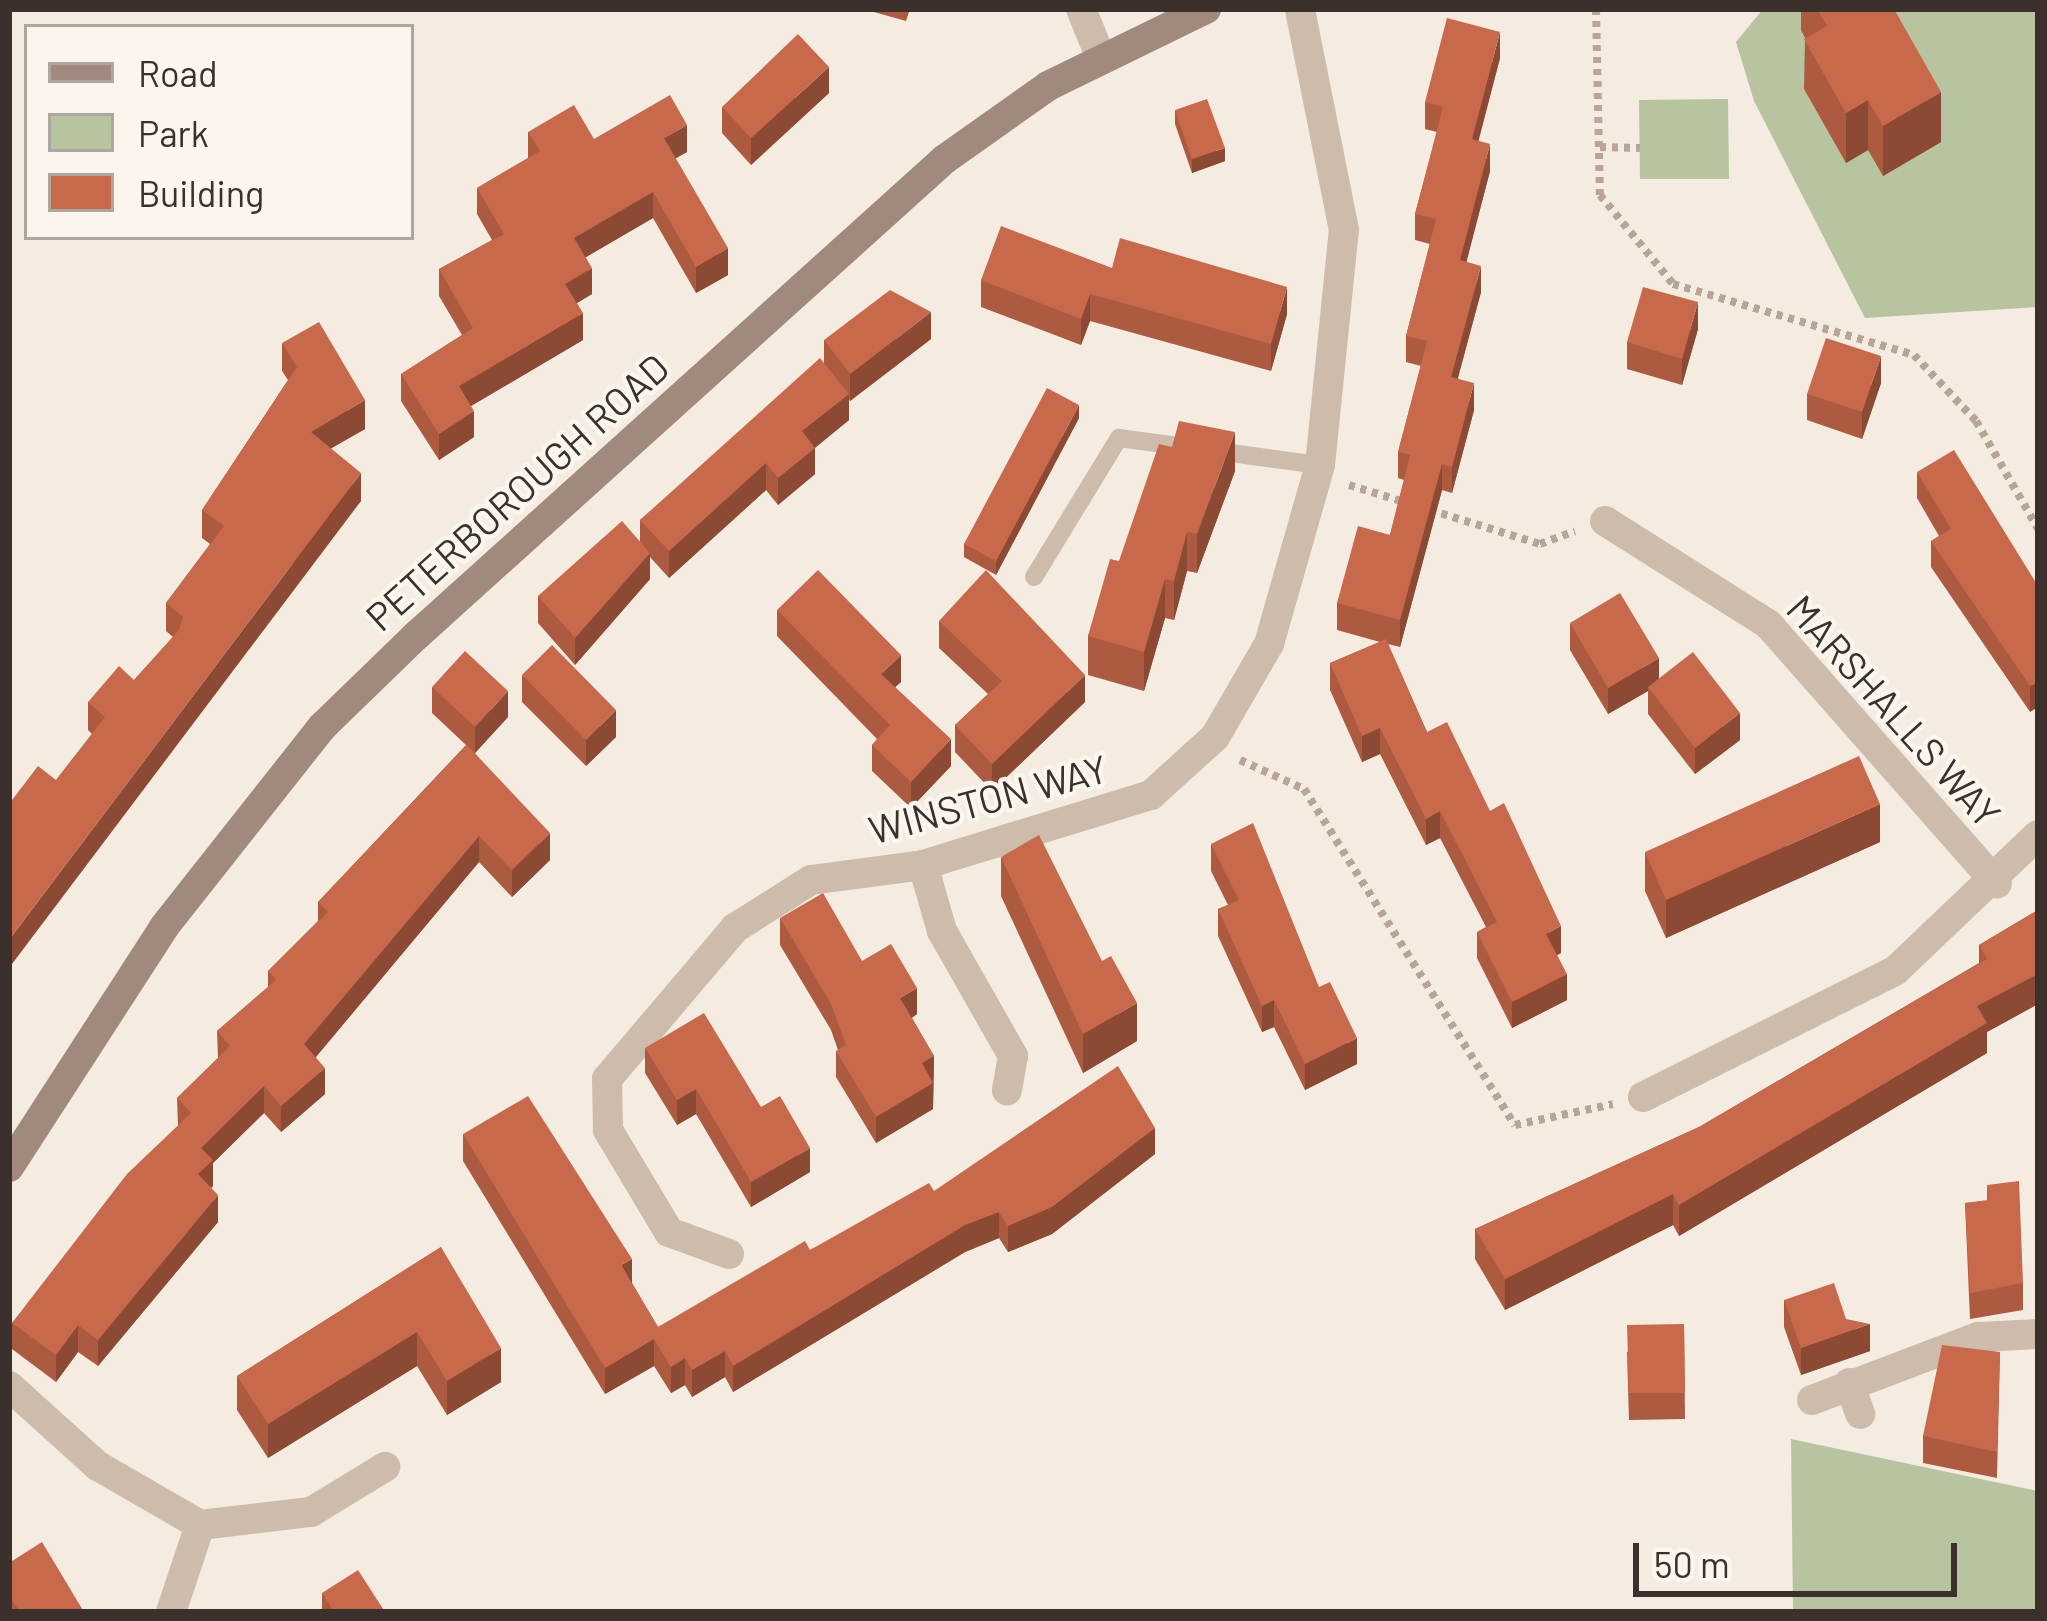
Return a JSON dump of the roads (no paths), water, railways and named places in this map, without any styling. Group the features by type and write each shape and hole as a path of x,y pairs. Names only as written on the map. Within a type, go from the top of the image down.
{"main road":[{"name":"PETERBOROUGH ROAD","path":"9,1167 164,927 323,726 944,159 1101,58 1206,9"}],"street":[{"path":"1082,9 1101,58"},
{"name":"WINSTON WAY","path":"729,1254 669,1232 608,1130 607,1079 735,928 811,880 923,865 1151,795 1215,737 1269,644 1319,470 1345,230 1300,9"},
{"name":"MARSHALLS WAY","path":"1605,520 1768,624 1997,884"},
{"path":"1215,737 1239,759"},
{"name":"MARSHALLS WAY","path":"1642,1097 1895,971 1997,884 2038,835"},
{"path":"923,865 942,931 1012,1056 1007,1090"},
{"path":"1812,1400 1978,1337 2038,1334"},
{"path":"1849,1383 1860,1414"},
{"path":"9,1386 98,1466 200,1525 311,1512 385,1468"},
{"path":"171,1612 200,1525"}],"lane":[{"path":"1034,577 1119,438 1319,470"}]}
